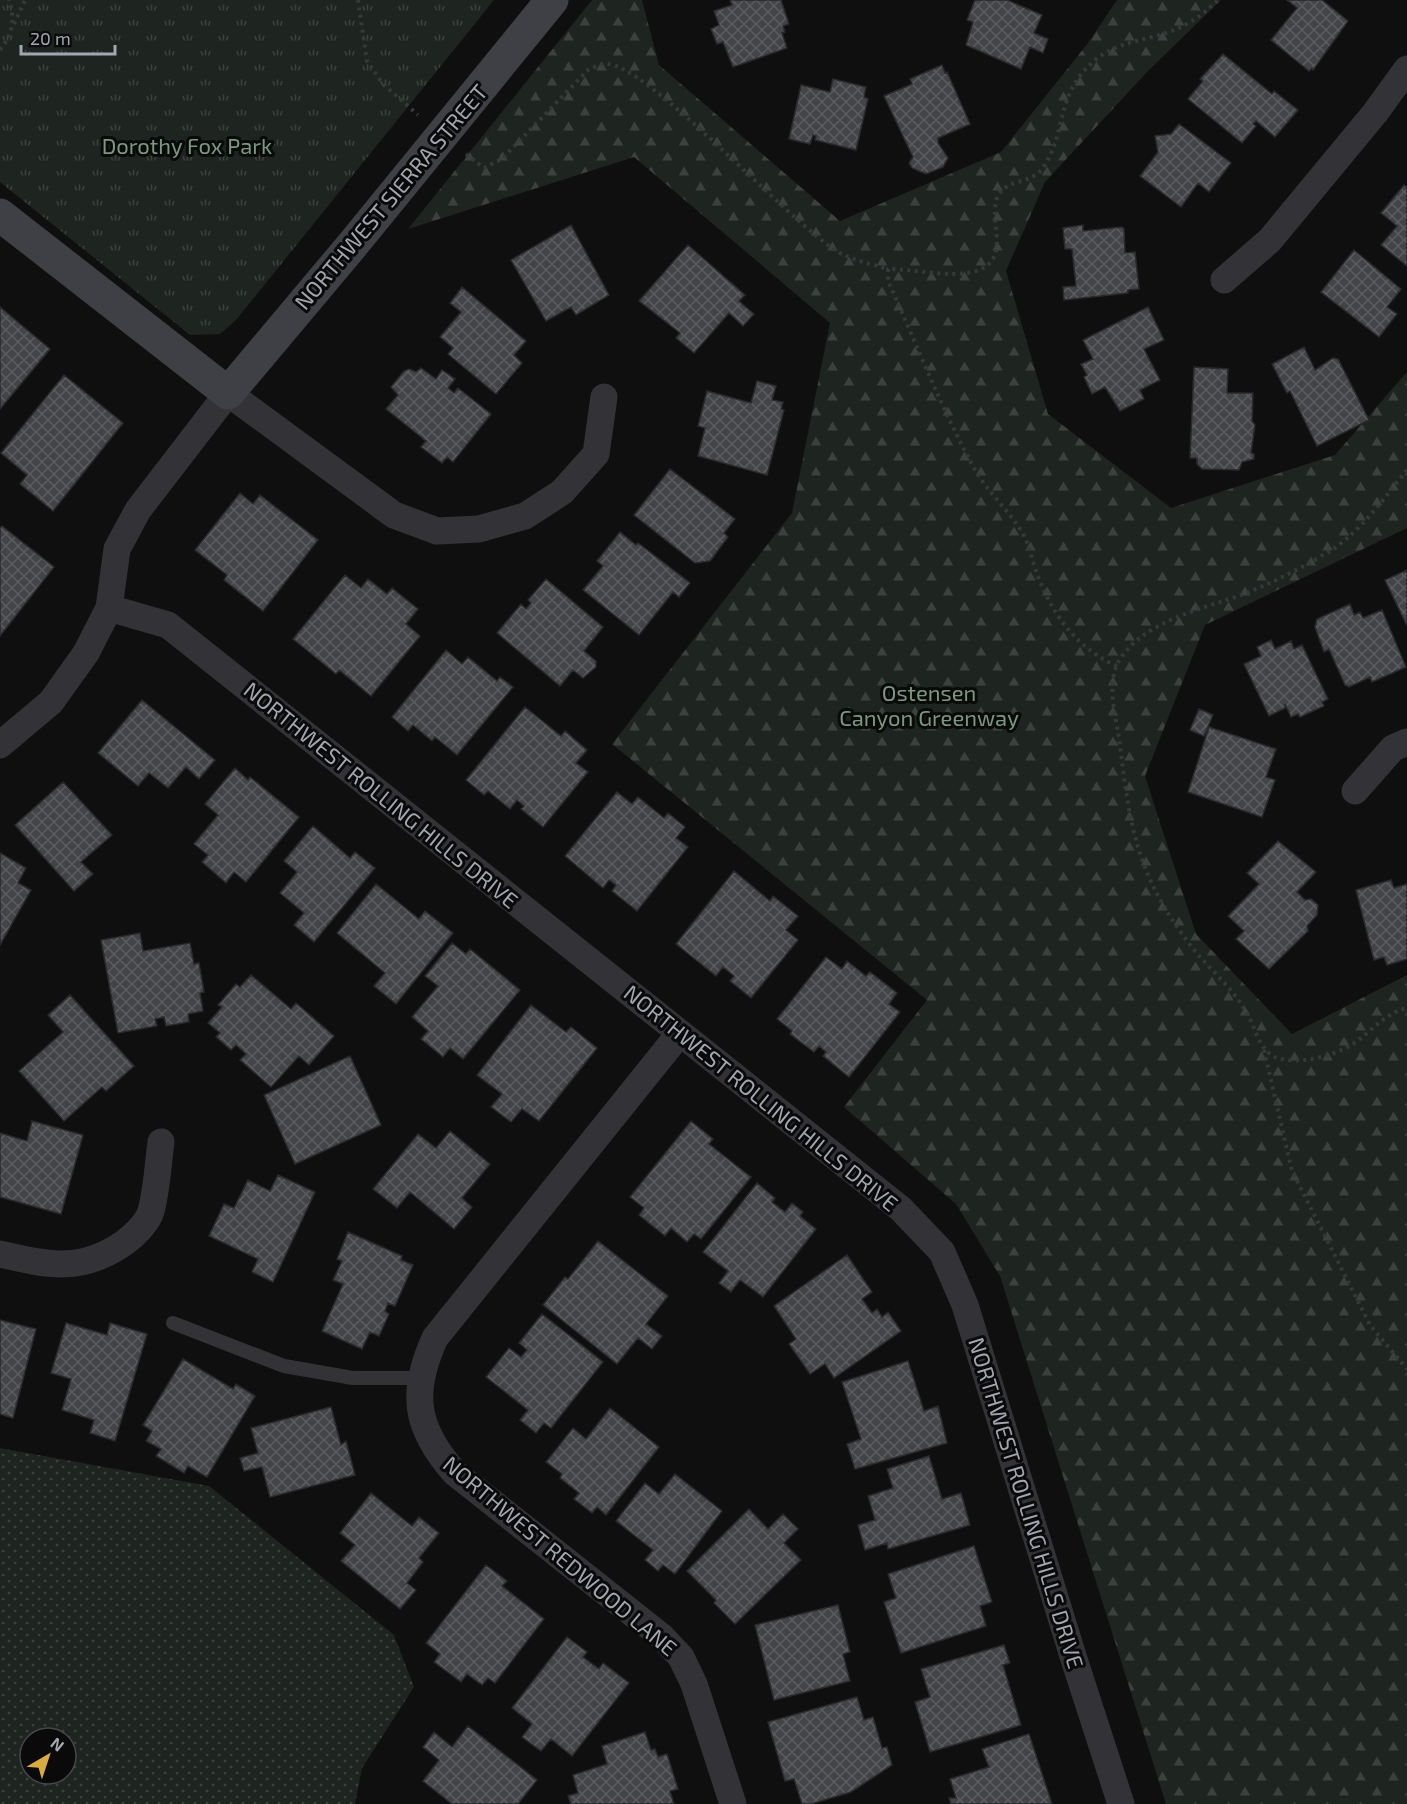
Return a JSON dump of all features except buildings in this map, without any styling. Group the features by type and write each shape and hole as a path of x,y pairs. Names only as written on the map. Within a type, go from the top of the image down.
{"street":[{"name":"NORTHWEST SIERRA STREET","path":"228,393 552,0"},
{"path":"1224,280 1270,240 1375,113 1407,69"},
{"path":"0,215 228,393 394,515 437,531 479,528 525,516 562,492 596,454 604,397"},
{"path":"0,745 51,702 87,653 109,608 117,549 138,510 228,393"},
{"name":"NORTHWEST ROLLING HILLS DRIVE","path":"109,608 168,625 901,1209 942,1252 965,1305 1121,1804"},
{"path":"1355,791 1393,748 1407,742"},
{"name":"NORTHWEST REDWOOD LANE","path":"680,1033 435,1338 422,1365 418,1395 423,1424 436,1450 456,1473 661,1636 681,1657 694,1684 733,1804"},
{"path":"0,1254 46,1265 77,1264 106,1255 132,1238 151,1213 161,1142"}],"lane":[{"path":"173,1323 284,1366 352,1378 420,1378"}],"path":[{"path":"9,0 13,13 12,28"},
{"path":"0,50 8,40 25,0"},
{"path":"358,0 367,60 382,84 442,136 484,168 502,159 588,70 606,63 630,72 660,95 811,231 840,252 888,269 963,274 984,270 994,259 998,195 1007,186 1038,176 1048,162 1065,102 1076,79 1095,60 1122,44 1181,27 1218,0"},
{"path":"888,269 888,281 959,438 975,470 1023,534 1056,614 1076,639 1099,658 1117,666"},
{"path":"1407,470 1360,527 1333,548 1246,593 1154,629 1132,644 1113,673 1114,705 1125,793 1134,841 1148,879 1169,918 1245,1009 1264,1049 1292,1171 1370,1325 1407,1369"},
{"path":"1264,1049 1276,1057 1292,1059 1325,1056 1350,1045 1391,1012 1407,1008"}],"green space":[{"name":"Dorothy Fox Park","path":"0,0 494,0 236,320 220,334 190,335 0,182"},
{"name":"Ostensen Canyon Greenway","path":"592,0 642,0 659,65 840,221 1001,152 1088,43 1117,0 1221,0 1147,72 1045,182 1006,271 1048,414 1171,508 1335,455 1407,372 1407,528 1205,625 1145,776 1196,934 1292,1034 1407,975 1407,1804 1166,1804 1000,1276 956,1204 844,1107 927,1000 612,744 792,513 830,323 634,157 408,229"},
{"path":"0,1448 209,1486 394,1635 414,1687 362,1768 355,1804 0,1804"}]}
